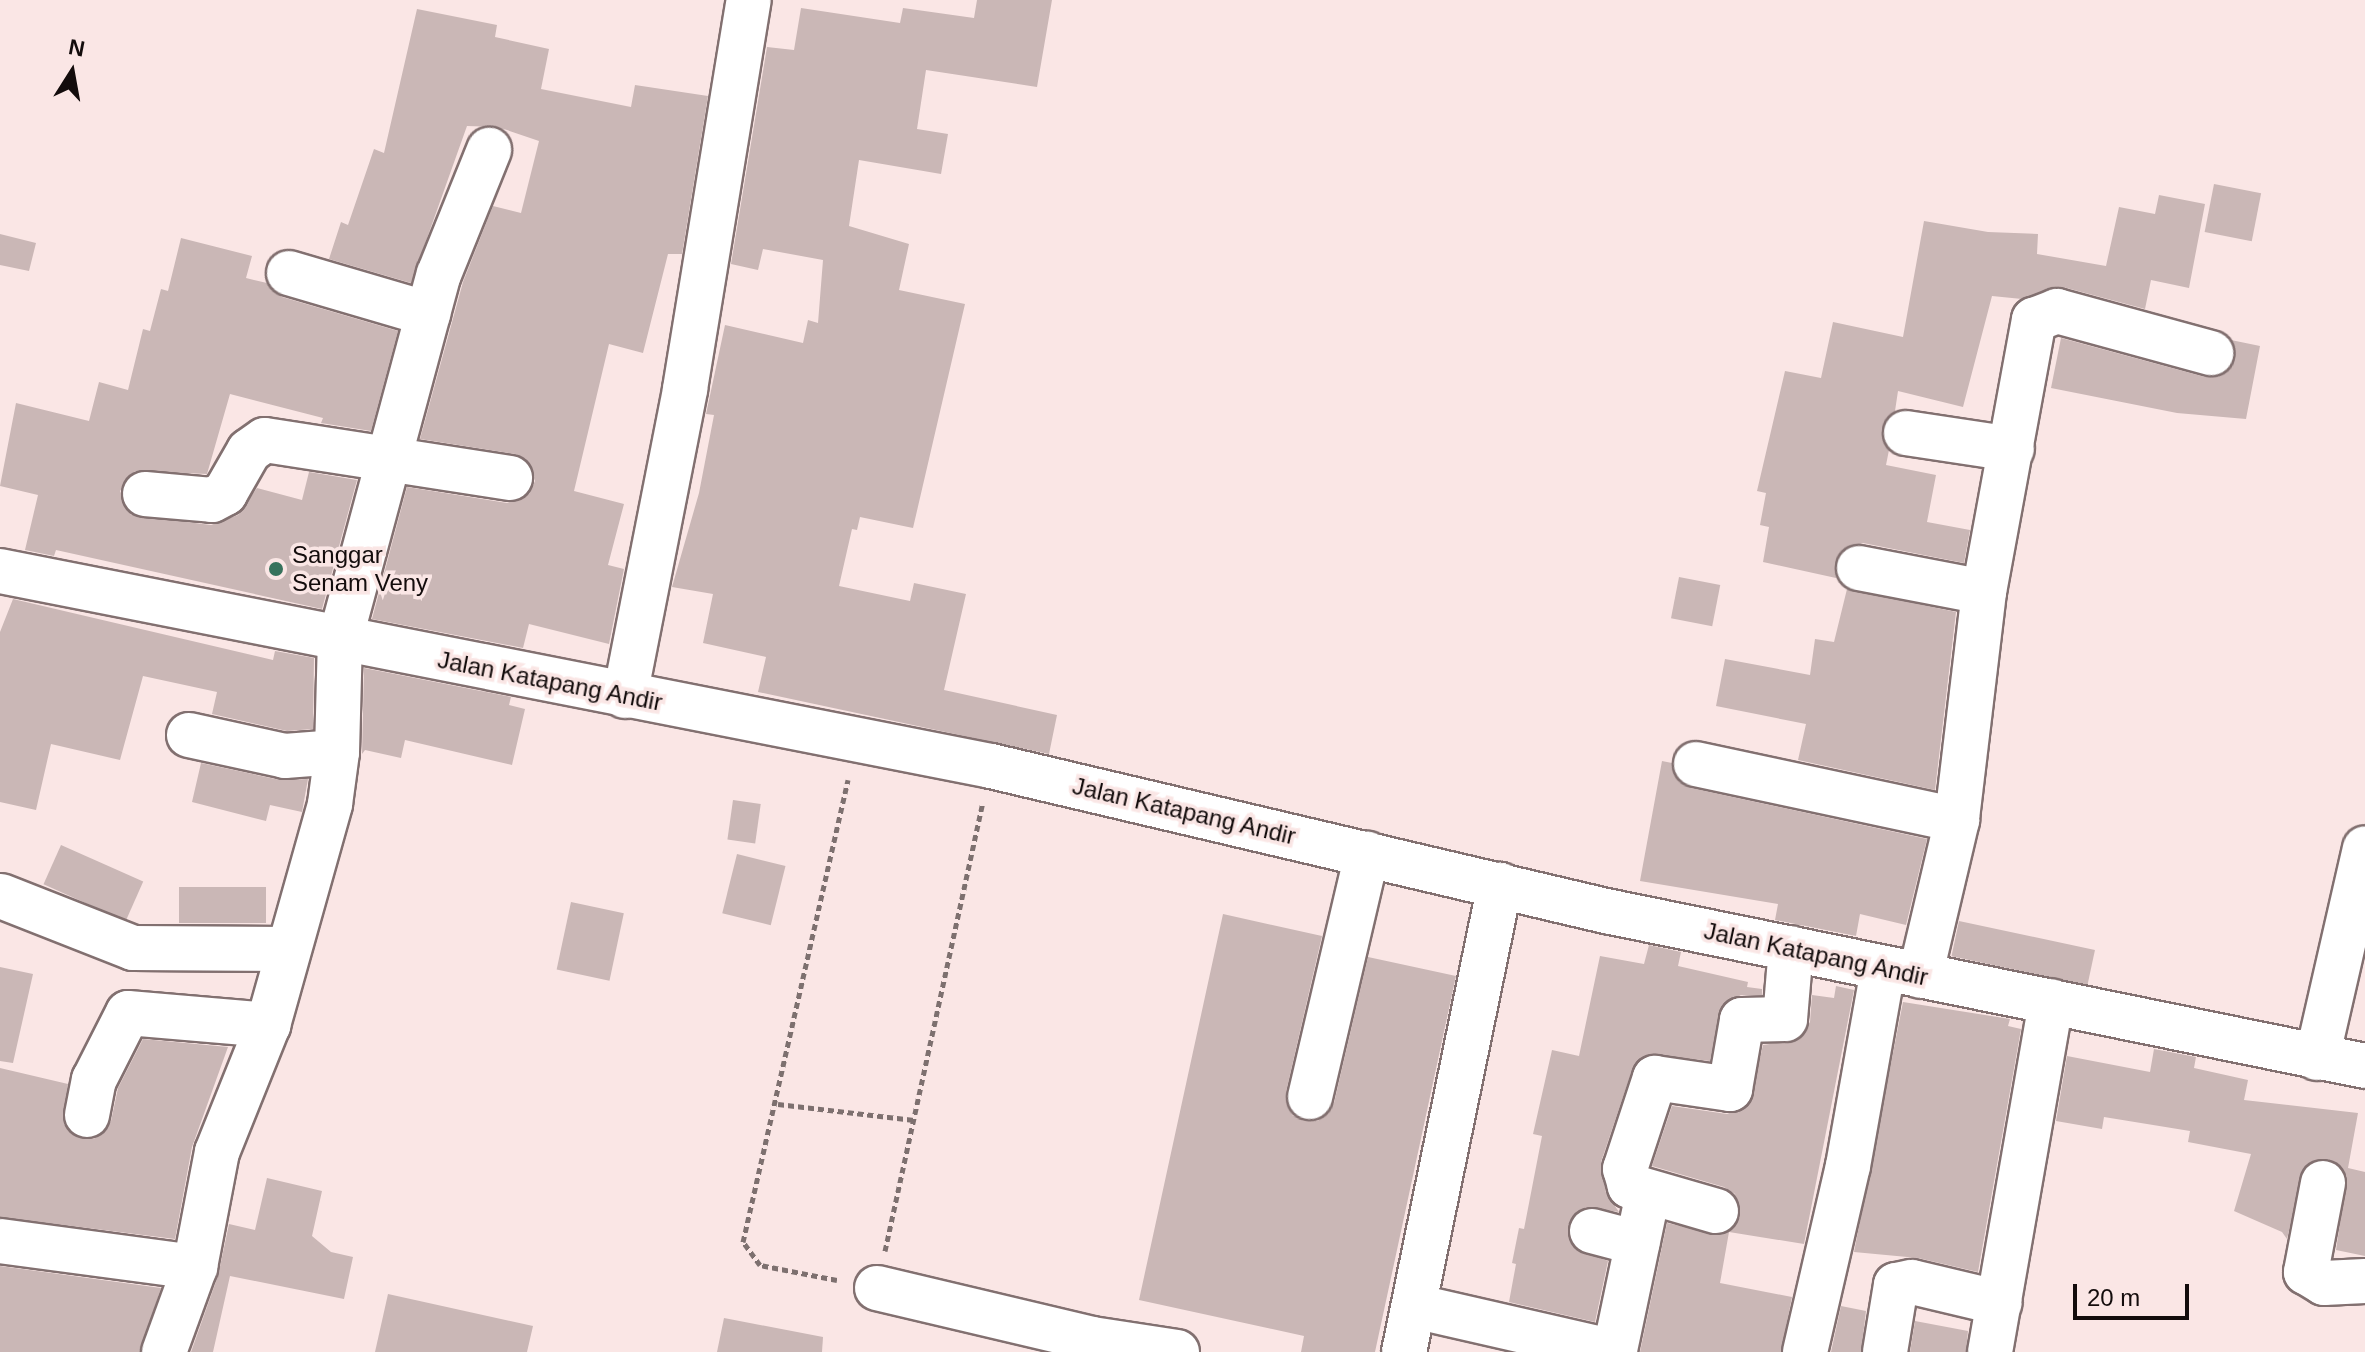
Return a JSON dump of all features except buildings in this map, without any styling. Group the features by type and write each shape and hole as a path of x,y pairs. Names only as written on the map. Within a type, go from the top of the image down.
{"street":[{"path":"625,696 685,389 749,0"},
{"path":"164,1352 195,1267 217,1152 268,1025 286,949 330,804 337,752 340,640 439,274 489,150"},
{"path":"289,273 428,314"},
{"path":"1805,1352 1848,1166 1901,973 1957,820 1984,592 2034,320 2047,311 2211,353"},
{"path":"1906,433 2012,449"},
{"path":"145,494 212,500 225,493 249,451 265,440 392,456 510,478"},
{"path":"1859,568 1984,592"},
{"name":"Jalan Katapang Andir","path":"0,571 991,766 1500,885 1901,973 2365,1066"},
{"path":"189,735 285,756 337,752"},
{"path":"1696,764 1957,820"},
{"path":"2317,1058 2365,848"},
{"path":"1310,1097 1367,854"},
{"path":"1404,1352 1500,885"},
{"path":"1,896 133,948 286,949"},
{"path":"1716,1211 1648,1194 1624,1179 1655,1078 1730,1089 1742,1020 1785,1019 1791,948"},
{"path":"1990,1352 2051,1001"},
{"path":"87,1115 94,1080 128,1013 268,1025"},
{"path":"2323,1183 2306,1272 2324,1283 2365,1281"},
{"path":"1414,1306 1615,1351 1648,1194"},
{"path":"1592,1231 1637,1243"},
{"path":"0,1241 195,1267"},
{"path":"1885,1352 1896,1285 1912,1282 2000,1303"},
{"path":"877,1288 1091,1345 1177,1352"}],"path":[{"path":"857,740 744,1248 760,1265 877,1288 991,766"},
{"path":"778,1104 914,1120"}],"place":[{"name":"Sanggar Senam Veny","path":"276,569"}]}
